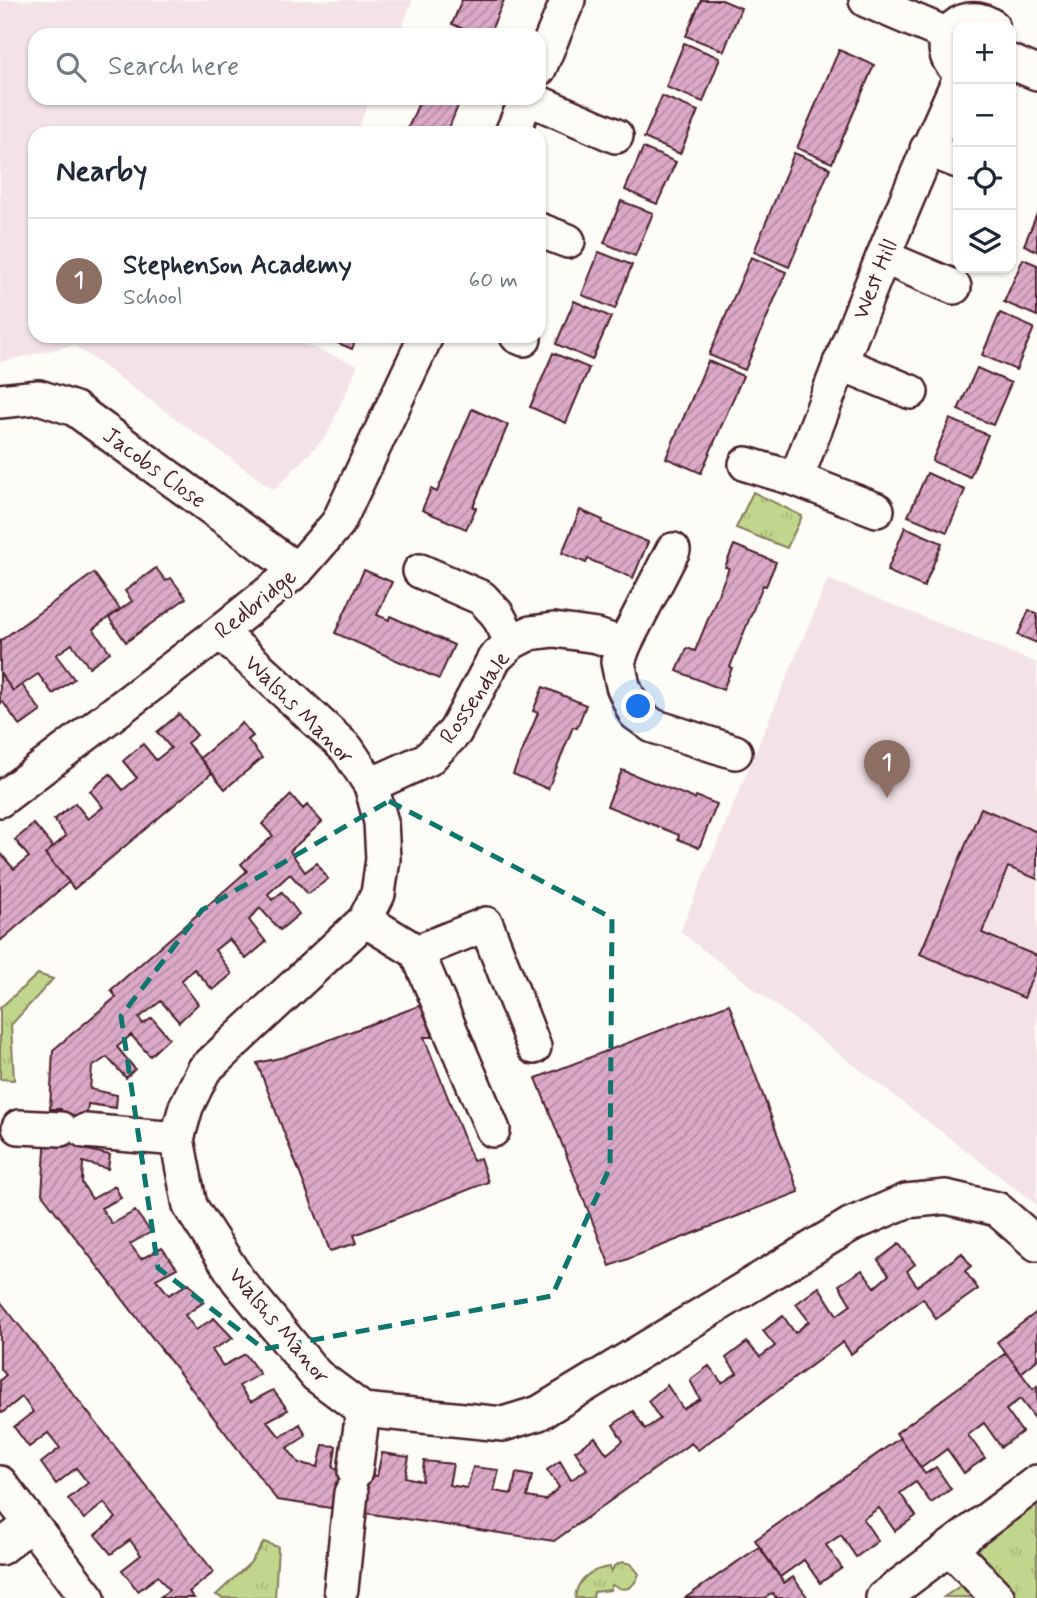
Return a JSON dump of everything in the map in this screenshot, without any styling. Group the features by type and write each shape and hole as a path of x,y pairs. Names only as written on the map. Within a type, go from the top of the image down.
{"street":[{"path":"546,52 568,0"},
{"path":"866,0 948,35"},
{"path":"953,65 946,53 946,44 953,28 969,19 978,20 991,16"},
{"path":"1016,64 1037,73"},
{"name":"West Hill","path":"796,479 883,257 957,84"},
{"path":"515,126 524,105"},
{"path":"543,105 616,136"},
{"path":"928,149 953,159"},
{"path":"883,257 954,287"},
{"name":"Redbridge","path":"0,800 220,632 296,570 338,523 423,343"},
{"path":"840,363 911,392"},
{"name":"Jacobs Close","path":"0,401 38,397 75,409 296,570"},
{"path":"746,464 796,479 877,510"},
{"path":"673,550 624,645 618,662 623,686 635,713 653,726 735,752"},
{"path":"420,571 482,598 497,614 512,642"},
{"name":"Rossendale","path":"370,785 428,759 455,732 494,659 512,642 530,633 554,630 597,636 624,645"},
{"name":"Walshs Manor","path":"220,632 346,749 370,785 381,822 383,859 378,894 365,920 204,1070 186,1107 177,1139 190,1206 238,1280 316,1375 363,1410"},
{"path":"365,920 417,952 493,1130"},
{"path":"417,952 486,924 534,1047"},
{"path":"19,1127 177,1139"},
{"path":"341,1589 363,1410 503,1424 539,1413 850,1225 906,1201 946,1196 997,1209 1037,1244"},
{"path":"883,1598 1037,1482"},
{"path":"0,1483 88,1598"},
{"path":"0,1548 31,1524"},
{"path":"950,1548 998,1598"}],"highlighted area":[{"path":"389,801 612,918 610,1167 552,1296 264,1349 158,1268 121,1016 202,910"}],"shaded area":[{"path":"0,0 413,0 401,28 28,28 28,105 368,105 359,126 28,126 28,343 300,343 358,365 327,435 274,490 74,345 0,362"},
{"path":"828,579 1037,663 1037,1205 680,932"}],"green space":[{"path":"753,492 802,516 787,548 736,528"},
{"path":"38,974 53,979 11,1025 14,1080 0,1079 0,1008"},
{"path":"1037,1482 1037,1598 944,1597 976,1575 950,1548"},
{"path":"264,1542 278,1547 275,1598 222,1598 216,1595 250,1563"},
{"path":"622,1562 631,1564 639,1574 632,1586 621,1589 612,1585 610,1590 594,1592 593,1598 575,1598 579,1585 586,1576 603,1568 610,1567 611,1572 614,1566"}],"building":[{"path":"462,0 504,0 492,28 461,28 452,24"},
{"path":"701,0 722,0 741,8 724,51 686,36"},
{"path":"684,43 720,58 703,102 666,87"},
{"path":"839,50 874,65 832,163 797,148"},
{"path":"662,96 698,111 680,154 644,138"},
{"path":"418,105 458,105 450,126 409,126"},
{"path":"643,148 676,162 657,204 625,190"},
{"path":"794,153 830,168 789,267 754,252"},
{"path":"621,201 653,213 635,256 604,243"},
{"path":"1037,214 1037,251 1024,245"},
{"path":"599,252 632,265 615,309 582,295"},
{"path":"751,257 786,272 745,370 709,355"},
{"path":"1023,259 1037,265 1037,316 1004,302"},
{"path":"574,301 611,317 592,360 556,344"},
{"path":"1000,313 1034,328 1016,370 982,355"},
{"path":"338,343 354,343 352,349"},
{"path":"553,353 589,368 566,423 530,407"},
{"path":"708,361 743,376 701,473 666,458"},
{"path":"977,368 1011,383 993,425 958,410"},
{"path":"472,409 508,425 466,529 422,510 431,489 437,492"},
{"path":"950,419 988,435 970,477 932,461"},
{"path":"927,473 965,490 947,532 908,516"},
{"path":"580,510 603,520 602,523 648,542 633,578 588,559 586,563 562,553"},
{"path":"905,527 942,543 924,587 887,571"},
{"path":"734,545 776,562 766,586 763,585 723,690 677,671 687,648 695,651 729,568 725,567"},
{"path":"156,568 166,581 171,578 186,598 126,642 109,618 132,601 125,591"},
{"path":"364,570 392,582 377,615 389,620 390,616 454,645 439,679 335,633"},
{"path":"94,573 120,609 93,629 110,652 89,667 72,644 56,655 74,679 53,694 38,674 13,691 0,673 0,641"},
{"path":"1029,610 1037,614 1037,643 1018,635"},
{"path":"0,673 13,691 22,685 41,711 20,726 3,702 0,704"},
{"path":"543,687 586,705 577,728 573,727 548,789 513,774 538,713 533,711"},
{"path":"179,714 197,735 187,743 212,773 74,889 45,854 66,836 54,820 75,803 88,819 103,807 90,791 110,774 123,790 137,778 123,761 143,744 156,760 171,748 157,732"},
{"path":"242,723 253,736 248,740 262,758 225,789 200,758"},
{"path":"622,770 695,799 696,796 717,804 699,848 678,839 679,835 607,806"},
{"path":"291,795 303,809 307,805 322,822 290,851 305,872 317,863 328,879 308,894 290,874 268,894 272,900 282,892 299,914 280,930 260,908 249,920 266,942 246,959 229,939 215,950 232,974 213,990 194,969 181,981 198,1004 179,1022 161,1001 139,1018 143,1024 152,1018 169,1038 150,1056 131,1035 117,1047 135,1069 126,1078 107,1057 92,1067 90,1089 117,1095 116,1108 88,1104 83,1149 110,1155 108,1169 83,1162 82,1183 92,1199 115,1186 121,1198 101,1208 112,1224 135,1211 151,1232 130,1244 141,1259 162,1248 177,1268 156,1279 169,1295 189,1283 204,1302 185,1315 196,1330 214,1318 233,1338 212,1350 223,1366 245,1354 260,1374 239,1386 251,1402 273,1390 288,1410 267,1421 280,1437 300,1424 306,1436 287,1448 299,1463 318,1467 323,1445 336,1446 333,1468 377,1476 382,1453 409,1457 405,1477 422,1481 424,1461 453,1464 449,1485 467,1488 473,1467 499,1470 494,1491 512,1494 516,1473 532,1476 527,1497 545,1500 559,1487 547,1470 560,1461 571,1480 587,1469 575,1451 595,1437 607,1454 623,1441 613,1425 633,1411 645,1429 660,1419 648,1401 667,1385 683,1409 700,1399 690,1380 709,1366 722,1383 737,1373 726,1358 747,1342 760,1357 775,1346 763,1331 783,1316 795,1333 809,1321 796,1304 819,1287 837,1315 851,1305 839,1285 862,1270 875,1287 889,1275 878,1260 899,1244 915,1264 907,1271 917,1286 962,1253 971,1266 965,1271 978,1289 936,1319 923,1298 851,1354 843,1342 698,1450 691,1443 554,1541 277,1500 42,1194 46,1135 61,1137 61,1109 50,1109 53,1050 116,997 111,990 247,871 241,864 273,836 262,824"},
{"path":"981,808 1037,832 1037,879 1008,867 982,933 1037,956 1037,965 1024,998 920,954"},
{"path":"34,824 53,847 45,854 69,882 0,941 0,855 14,869 29,857 15,840"},
{"path":"729,1004 799,1192 610,1266 536,1078"},
{"path":"421,1005 433,1037 424,1037 473,1161 480,1158 488,1182 354,1235 357,1243 330,1251 257,1063 284,1057"},
{"path":"0,1301 214,1572 189,1592 194,1598 159,1598 169,1590 158,1576 138,1591 122,1570 141,1555 130,1540 111,1554 95,1535 116,1518 104,1503 84,1519 68,1499 88,1483 76,1468 56,1484 41,1463 60,1448 48,1433 29,1447 14,1427 33,1412 22,1397 2,1413 0,1410 0,1380 6,1375 0,1368"},
{"path":"1037,1312 1037,1360 1021,1373 997,1342"},
{"path":"1006,1353 1033,1389 1037,1386 1037,1421 1020,1399 1006,1410 1022,1432 1001,1447 984,1423 968,1435 985,1458 964,1473 947,1449 921,1468 896,1433"},
{"path":"900,1438 925,1474 936,1467 951,1489 931,1503 916,1482 900,1493 916,1516 895,1531 879,1508 863,1519 878,1541 856,1557 841,1535 826,1545 842,1568 820,1583 804,1560 780,1577 755,1540"},
{"path":"759,1547 784,1583 793,1577 808,1598 776,1598 773,1593 765,1598 685,1598"}],"place":[{"name":"Stephenson Academy","path":"887,798"}]}
